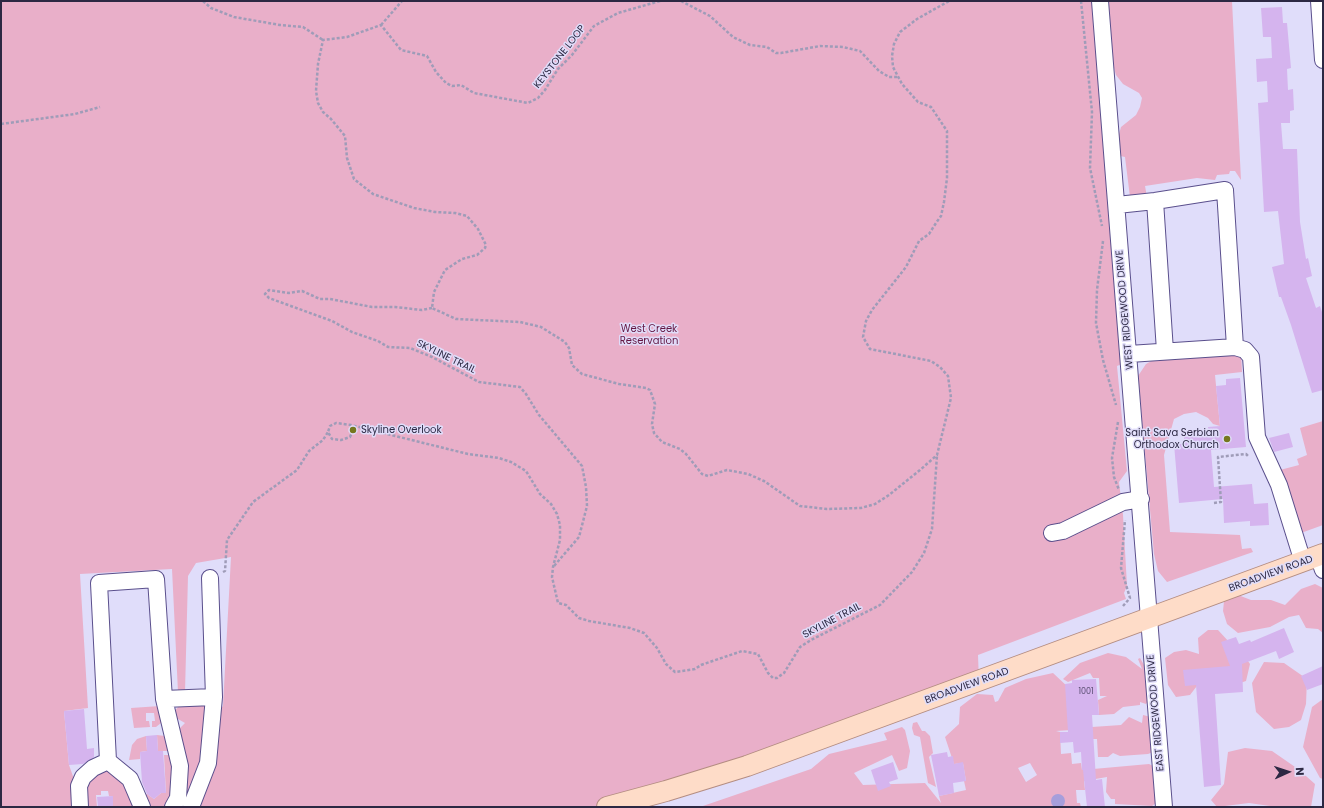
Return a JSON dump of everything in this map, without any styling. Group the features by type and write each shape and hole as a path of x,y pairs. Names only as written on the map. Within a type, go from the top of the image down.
{"main road":[{"name":"BROADVIEW ROAD","path":"607,807 673,789 747,766 1150,619 1317,561"}],"street":[{"name":"WEST RIDGEWOOD DRIVE","path":"1100,1 1150,619"},
{"path":"1319,1 1323,60"},
{"path":"1117,205 1155,201 1225,190 1235,347"},
{"path":"1155,201 1165,351"},
{"path":"1129,354 1235,347 1245,350 1251,357 1257,437 1317,561"},
{"path":"1052,533 1063,531 1123,502 1141,499"},
{"path":"191,807 208,763 214,697 210,578"},
{"path":"142,807 130,779 108,760 99,582 156,579 164,699 180,766 178,798 173,807"},
{"name":"EAST RIDGEWOOD DRIVE","path":"1150,619 1164,807"},
{"path":"164,699 214,697"},
{"path":"80,807 79,786 83,777 93,768 108,760"}],"path":[{"path":"203,1 211,8 234,17 303,27 324,40 347,37 381,25 402,1"},
{"name":"KEYSTONE LOOP","path":"381,25 401,50 427,56 436,72 446,83 452,86 461,85 474,93 528,102 538,98 545,90 558,69 572,55 594,26 618,13 660,1"},
{"path":"681,1 710,16 733,37 750,45 767,47 776,53 820,46 842,47 860,51 879,71 889,77 897,77"},
{"path":"324,40 318,64 316,91 318,103 323,112 345,136 347,158 354,179 373,194 414,208 467,216 484,239 486,245 485,248 477,255 462,258 452,264 440,278 434,292 432,308 456,319 520,322 541,327 565,342 569,348 572,365 582,374 619,384 646,388 650,390 655,404 652,424 654,433 662,442 680,449 686,454 702,474 708,476 727,470 748,474 764,481 800,506 815,509 855,508 876,504 903,484 937,455 951,398 948,376 940,367 931,361 870,349 863,337 866,320 872,310 906,267 919,242 929,234 941,216 947,178 947,131 931,107 918,102 897,77 893,66 892,56 894,44 900,32 918,19 950,1"},
{"path":"1081,1 1092,112 1090,168 1103,233"},
{"path":"1,124 75,114 100,107"},
{"path":"1103,238 1097,290 1096,323 1102,360 1117,410"},
{"name":"SKYLINE TRAIL","path":"432,308 422,310 395,307 372,307 330,299 320,299 302,291 289,293 269,290 265,294 269,298 332,321 352,332 378,341 388,347 410,348 432,357 478,382 520,388 526,394 539,415 582,466 586,487 587,506 579,538 553,567 554,589 558,603 570,608 579,618 630,628 644,633 657,648 666,664 675,672 695,669 700,664 742,651 758,654 768,673 773,678 777,678 784,673 800,647 880,605 912,572 924,553 932,530 937,455"},
{"path":"1118,416 1113,466 1114,477 1123,502 1126,522 1121,568 1130,598 1123,606"},
{"path":"210,578 225,571 227,540 253,502 297,470 309,451 323,440 330,426 336,423 351,425 468,454 499,458 511,462 526,471 540,494 551,504 557,514 560,525 560,540 553,567"},
{"path":"328,432 332,439 341,440 350,437 353,430"},
{"path":"1214,503 1221,502 1218,457 1246,454 1251,458"}],"green space":[{"name":"West Creek Reservation","path":"1,1 1098,1 1127,362 1117,366 1127,471 1119,482 1123,515 1127,586 1124,593 1126,599 978,655 979,682 637,807 177,807 176,732 185,723 171,715 179,706 206,706 212,719 223,706 231,557 196,563 188,576 185,692 178,692 172,569 80,574 88,708 64,711 69,765 75,782 76,807 1,807"},
{"path":"1108,1 1232,1 1241,180 1235,171 1230,171 1229,174 1217,175 1215,180 1197,178 1145,186 1147,197 1130,197 1125,157 1120,156 1118,138 1121,127 1136,115 1142,98 1139,93 1123,84 1116,75 1112,61"},
{"path":"1241,353 1242,372 1215,375 1220,426 1213,424 1208,418 1196,412 1184,414 1174,419 1164,455 1170,532 1240,535 1242,549 1251,548 1253,552 1167,582 1158,571 1154,554 1138,376 1146,364 1155,359"},
{"path":"1323,421 1323,525 1301,533 1280,470 1299,465 1297,459 1307,455 1300,428"},
{"path":"1315,584 1323,588 1323,633 1318,629 1306,628 1299,615 1289,617 1270,627 1238,633 1227,624 1223,611 1224,601 1238,595 1251,600 1271,600 1285,605 1301,589"},
{"path":"1208,630 1218,630 1230,643 1241,651 1250,664 1246,681 1237,684 1203,678 1190,695 1176,697 1168,685 1165,658 1174,652 1186,650 1199,654 1198,638"},
{"path":"1108,653 1126,657 1142,669 1138,659 1140,658 1144,665 1149,700 1146,704 1140,702 1140,705 1123,707 1114,714 1099,715 1098,700 1107,696 1100,696 1099,678 1093,678 1090,673 1068,682 1063,679 1080,663"},
{"path":"1264,662 1284,663 1307,679 1306,704 1301,720 1289,727 1274,729 1256,712 1252,683"},
{"path":"1053,673 1069,688 1071,730 1056,731 1060,732 1061,754 1071,753 1072,764 1081,763 1082,770 1149,764 1155,767 1158,802 1152,806 1115,804 1115,799 1111,799 1106,792 1107,777 1084,781 1085,790 1076,790 1077,803 1080,803 1081,807 700,807 811,769 829,754 887,740 884,733 902,727 905,730 910,751 907,768 899,771 892,755 854,773 863,785 925,783 941,803 939,796 966,790 963,763 954,764 945,737 959,724 960,707 977,694 993,695 995,702 998,701 1005,688 1026,679","holes":["1030,763 1037,775 1026,782 1018,768"]},
{"path":"1323,699 1323,779 1320,778 1303,747 1312,707"},
{"path":"160,706 161,723 156,727 152,727 152,721 155,721 154,713 146,713 146,721 149,721 150,727 134,728 131,708"},
{"path":"1143,715 1151,717 1153,752 1148,754 1120,756 1113,753 1108,757 1098,757 1097,739 1093,739 1092,727 1121,725 1129,717 1142,723"},
{"path":"917,722 922,731 925,731 930,736 933,753 929,757 936,787 928,783 920,737 914,735 912,728 913,723"},
{"path":"157,735 165,736 172,751 158,751"},
{"path":"146,736 147,751 140,752 140,759 129,760 132,745 137,739"},
{"path":"1245,748 1272,751 1298,769 1315,784 1311,807 1277,807 1249,803 1217,807 1211,800 1224,784 1228,752"},
{"path":"164,755 173,755 170,807 145,807 136,787 142,784 142,794 147,794 154,799 161,793 166,793"},
{"path":"116,771 125,783 136,807 113,807 113,796 109,796 108,791 101,791 101,795 96,795 97,807 85,807 85,781 96,772"}],"shaded area":[{"path":"1055,794 1061,794 1065,798 1065,804 1061,808 1055,808 1051,804 1051,798"}],"building":[{"path":"1282,7 1283,23 1287,23 1291,68 1287,69 1288,90 1293,89 1294,110 1290,111 1290,123 1281,123 1283,149 1297,149 1300,222 1306,259 1308,258 1312,276 1306,278 1316,308 1320,306 1323,315 1323,390 1312,393 1291,325 1281,297 1279,297 1272,267 1284,264 1278,211 1264,212 1258,103 1268,102 1267,81 1257,82 1256,59 1272,58 1271,37 1263,37 1261,8"},
{"name":"Saint Sava Serbian Orthodox Church","path":"1240,378 1246,447 1211,450 1214,487 1252,484 1254,504 1268,503 1269,525 1250,526 1250,521 1224,523 1223,499 1179,503 1174,444 1184,444 1184,437 1209,435 1208,427 1220,426 1216,386 1226,385 1226,379"},
{"path":"1289,433 1293,447 1274,452 1269,438"},
{"path":"1284,628 1294,652 1279,659 1276,651 1242,664 1243,692 1215,694 1221,785 1204,787 1196,685 1185,686 1183,670 1230,666 1221,642 1236,637 1239,644 1250,640 1251,642"},
{"path":"1323,666 1323,684 1307,690 1301,676"},
{"path":"1096,679 1099,715 1092,715 1096,780 1102,779 1105,807 1087,807 1081,752 1074,753 1073,742 1060,743 1060,732 1068,732 1065,684 1072,683 1072,680"},
{"path":"84,709 87,749 94,748 94,757 83,764 69,765 64,711"},
{"path":"157,735 158,751 163,751 166,793 161,793 154,799 147,794 142,782 140,752 147,751 146,736"},
{"path":"947,752 948,757 953,756 954,764 963,762 966,781 953,783 954,793 939,796 931,755"},
{"path":"893,762 898,779 889,782 891,786 878,791 871,770"},
{"path":"113,796 113,807 98,807 97,797"}],"place":[{"name":"Skyline Overlook","path":"353,430"},
{"name":"Saint Sava Serbian Orthodox Church","path":"1227,439"}]}
